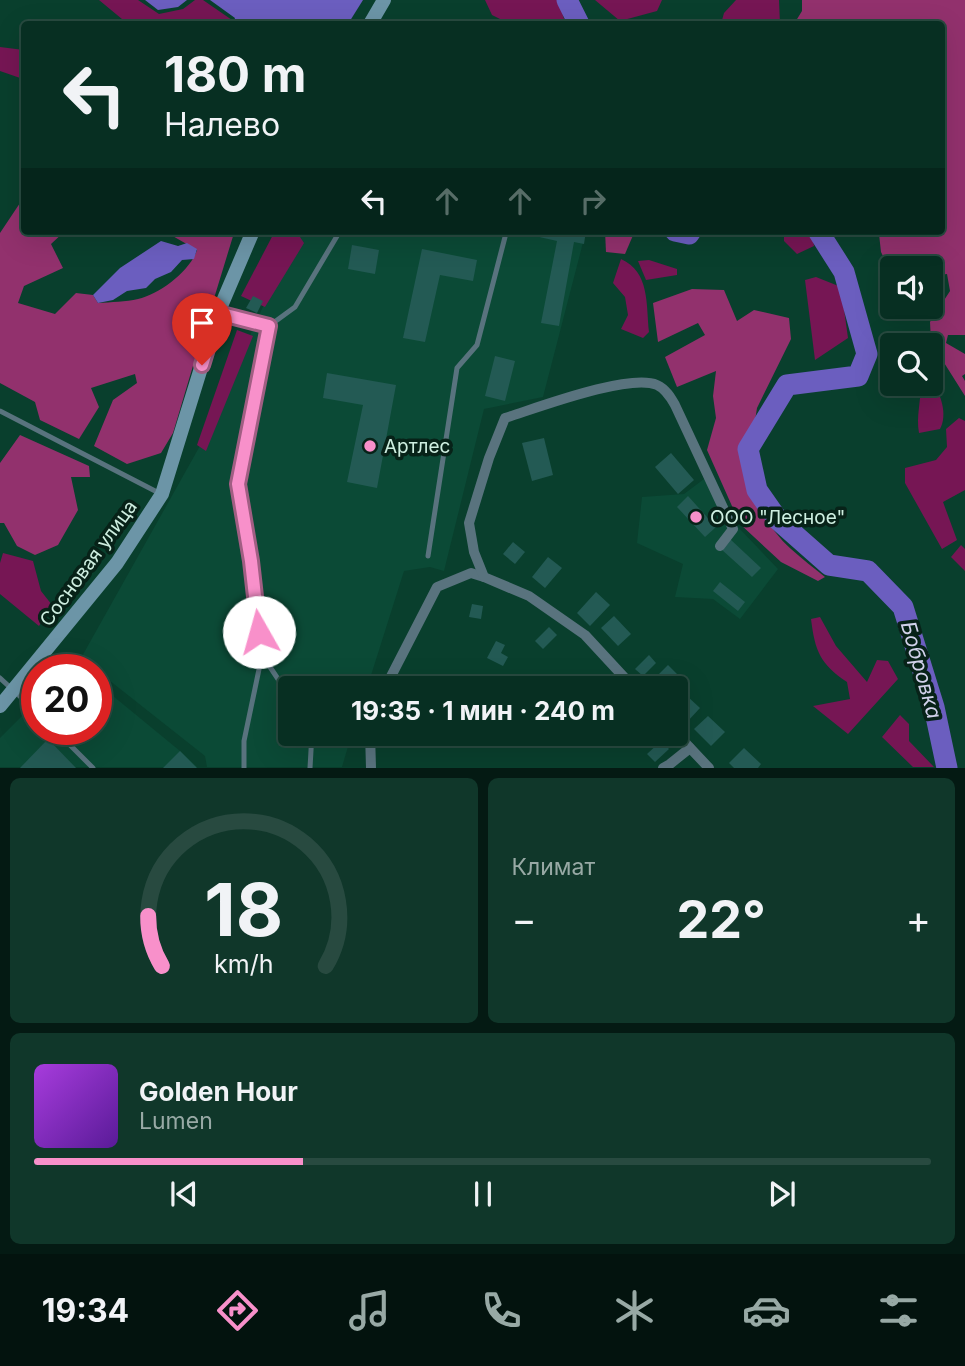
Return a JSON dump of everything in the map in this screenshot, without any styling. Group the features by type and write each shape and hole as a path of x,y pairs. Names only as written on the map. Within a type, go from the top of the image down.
{"street":[{"path":"372,21 384,0"},
{"name":"Сосновая улица","path":"0,706 15,691 117,563 162,494 218,313 252,235"},
{"path":"484,577 474,552 469,523 489,458 505,418 633,382 657,385 668,394 675,405 733,529 720,546"},
{"path":"391,676 437,587 471,573 529,596 585,635 623,676"},
{"path":"370,746 371,768"},
{"path":"663,768 690,748 709,768"}],"lane":[{"path":"243,768 244,741 262,655 251,561 238,484 269,326 295,307 338,235"},
{"path":"428,556 457,368 477,345 504,235"},
{"path":"218,313 269,326"},
{"path":"0,411 162,494"},
{"path":"262,655 278,679"},
{"path":"0,678 21,697"},
{"path":"70,745 93,768"},
{"path":"310,768 311,746"}],"shaded area":[{"path":"99,0 138,0 159,14 183,9 195,0 203,0 232,20 232,21 124,21"},
{"path":"145,0 187,0 178,7 158,10"},
{"path":"210,0 363,0 350,21 234,21 235,18"},
{"path":"485,0 561,0 565,21 504,21 492,15"},
{"path":"595,0 662,0 657,11 620,21"},
{"path":"736,0 779,0 780,21 722,21 724,13"},
{"path":"802,0 965,0 965,335 948,335 946,343 965,354 965,374 962,376 965,381 965,396 943,361 943,333 931,333 932,319 943,319 943,302 950,291 947,274 943,275 943,256 883,256 879,235 945,235 945,21 796,21 802,11"},
{"path":"0,47 21,50 21,78 0,71"},
{"path":"21,202 21,235 61,235 51,244 63,268 24,286 18,303 55,314 76,293 93,295 98,303 129,301 156,292 173,281 188,266 197,250 171,235 233,235 208,318 174,322 181,343 198,349 173,433 161,453 127,464 94,446 113,400 137,383 135,374 91,388 99,407 79,439 40,420 35,402 0,383 0,233"},
{"path":"273,235 299,235 304,243 265,307 241,296"},
{"name":"Артлес","path":"295,235 585,235 543,397 484,409 444,571 430,567 404,571 371,676 278,676 278,746 348,746 342,767 207,767 205,756 112,682 112,654 83,654 201,444"},
{"path":"605,235 633,235 625,254 606,252"},
{"path":"784,235 813,235 814,246 797,254 784,241"},
{"path":"161,241 178,246 187,243 197,249 194,259 182,260 171,272 155,279 146,288 127,291 113,300 98,303 93,295 120,268"},
{"path":"621,259 637,272 645,290 649,332 643,338 621,329 628,315 625,297 613,283"},
{"path":"649,260 677,269 677,275 646,280 638,261"},
{"path":"816,277 841,287 848,338 815,360 805,280"},
{"path":"692,289 724,290 737,321 754,310 789,318 791,339 757,408 754,427 739,447 752,489 764,515 795,553 825,577 818,581 781,562 740,524 707,450 716,418 713,396 716,371 677,387 665,357 705,335 698,323 658,342 653,303"},
{"path":"237,330 253,336 206,451 197,445"},
{"path":"920,396 939,396 943,417 940,429 919,433"},
{"path":"959,418 965,421 965,490 943,502 957,540 942,549 905,483 905,468 936,460 947,447 946,429"},
{"path":"20,435 89,466 90,477 71,477 78,510 58,545 35,555 17,546 4,523 0,523 0,463"},
{"name":"ООО \"Лесное\"","path":"712,473 738,527 778,569 740,619 713,599 675,597 683,564 637,543 642,497 684,494"},
{"path":"961,545 965,549 965,571 951,557"},
{"path":"3,553 33,561 41,591 52,605 39,626 0,594 0,563"},
{"path":"820,617 836,646 867,682 877,660 888,661 898,679 848,734 813,706 850,699 847,682 825,663 817,648 811,619"},
{"path":"112,695 197,767 0,767 0,738 21,717 21,745 112,745"},
{"path":"900,715 909,724 909,741 934,767 913,767 882,737"}],"building":[{"path":"530,235 585,235 584,244 574,242 559,326 541,323 557,241"},
{"path":"352,245 379,250 375,274 348,269"},
{"path":"422,249 477,260 473,281 440,275 425,342 403,338"},
{"path":"253,296 263,301 257,313 246,308"},
{"path":"495,356 515,361 505,401 485,396"},
{"name":"Артлес","path":"327,373 396,385 377,488 347,482 363,405 323,398"},
{"path":"544,438 553,475 532,481 522,443"},
{"path":"671,453 694,480 678,494 655,467"},
{"name":"ООО \"Лесное\"","path":"688,496 716,527 705,537 677,507"},
{"name":"ООО \"Лесное\"","path":"730,539 761,568 752,577 721,549"},
{"path":"513,542 525,552 515,564 503,554"},
{"path":"548,557 562,568 545,588 532,577"},
{"path":"720,582 745,602 738,611 713,591"},
{"path":"596,592 610,605 590,626 577,613"},
{"path":"472,604 483,606 481,619 469,617"},
{"path":"614,616 631,634 618,646 601,628"},
{"path":"549,627 557,635 543,649 535,641"},
{"path":"496,641 505,645 501,653 508,657 503,666 487,658"},
{"path":"649,655 656,663 643,676 635,669"},
{"path":"668,665 678,675 677,676 657,676"},
{"path":"688,697 700,708 688,721"},
{"path":"708,716 725,732 711,746 694,729"},
{"path":"42,745 54,745 76,768 20,768"},
{"path":"656,746 666,746 669,749 655,762 647,754"},
{"path":"744,748 761,764 758,768 734,768 729,763"},
{"path":"180,751 197,768 163,768"}],"waterway":[{"name":"Бобровка","path":"567,0 578,21"},
{"name":"Бобровка","path":"821,235 844,272 867,354 858,376 787,385 748,449 757,490 778,520 829,565 868,571 903,607 934,707 947,768"}],"place":[{"name":"Артлес","path":"370,446"},
{"name":"ООО \"Лесное\"","path":"696,517"}],"route":[{"path":"202,365 218,313 269,326 238,484 259,632"}]}
